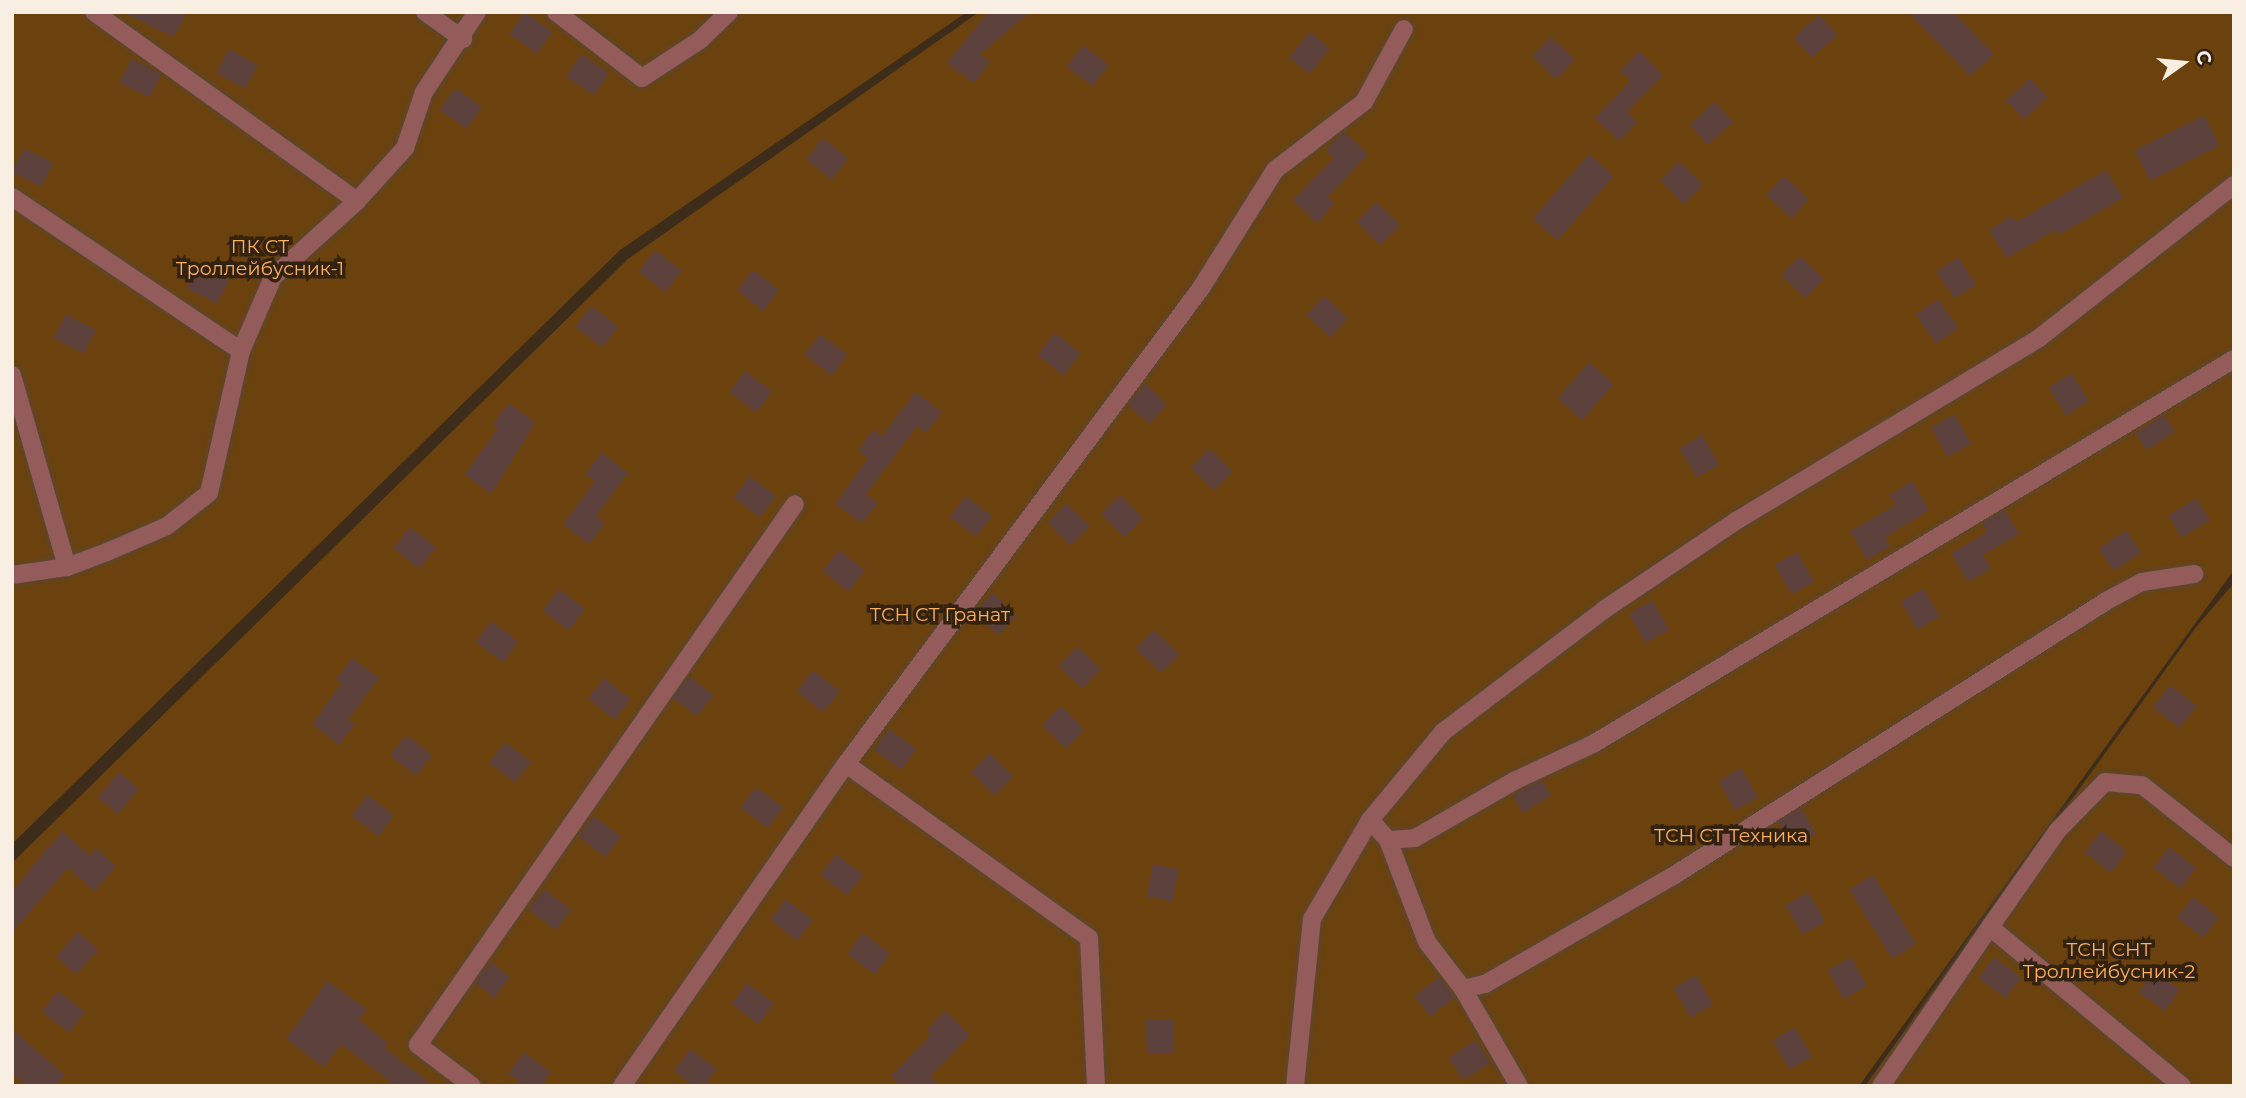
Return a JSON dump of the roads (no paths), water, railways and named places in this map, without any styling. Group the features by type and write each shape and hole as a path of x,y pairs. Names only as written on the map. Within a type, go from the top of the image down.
{"street":[{"path":"94,12 357,201"},
{"path":"425,12 463,39"},
{"path":"12,575 67,567 167,526 209,493 242,351 273,277 357,201 405,148 424,92 463,39 477,12"},
{"path":"556,12 642,78 700,40 729,12"},
{"path":"622,1086 846,764 1201,288 1275,170 1364,102 1404,29"},
{"path":"1295,1086 1312,919 1370,820 1443,732 1605,609 1736,521 2039,338 2234,185"},
{"path":"12,197 242,351"},
{"path":"1388,840 1415,838 1516,780 1593,744 2234,359"},
{"path":"12,375 67,567"},
{"path":"472,1086 418,1045 794,504"},
{"path":"1463,989 1485,984 1673,876 2108,600 2142,582 2194,574"},
{"path":"846,764 1090,938 1096,1086"},
{"path":"1881,1086 2058,830 2105,782 2142,785 2234,858"},
{"path":"1370,820 1388,840 1427,942 1463,989 1519,1086"},
{"path":"1990,928 2182,1086"}],"park label":[{"name":"ПК СТ Троллейбусник-1","path":"260,258"},
{"name":"ТСН СТ Гранат","path":"940,615"},
{"name":"ТСН СТ Техника","path":"1731,836"},
{"name":"ТСН СНТ Троллейбусник-2","path":"2109,961"}]}
